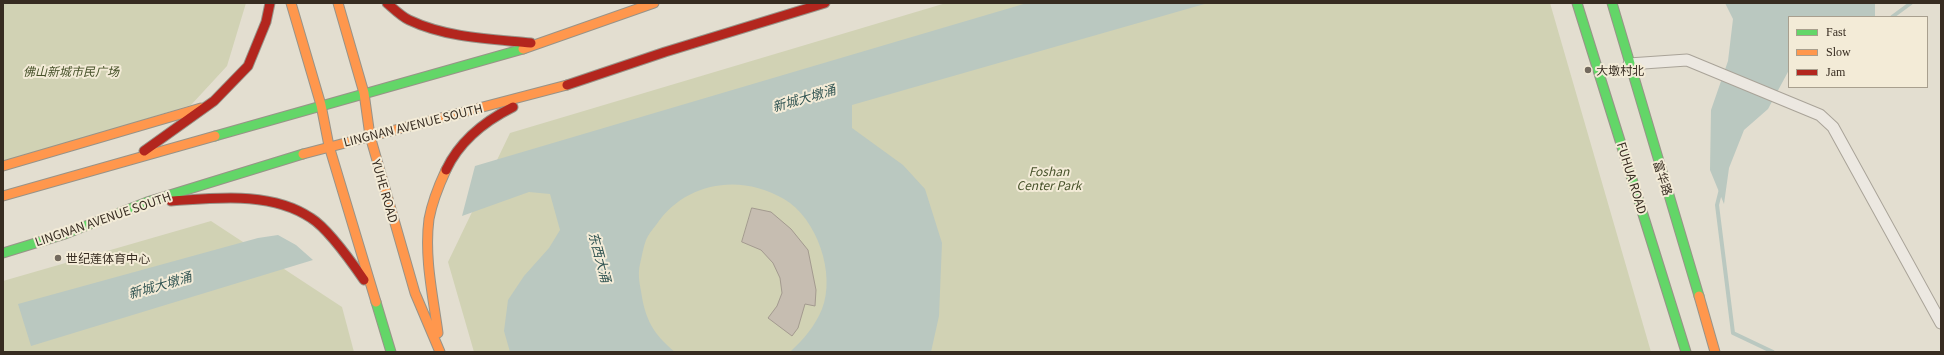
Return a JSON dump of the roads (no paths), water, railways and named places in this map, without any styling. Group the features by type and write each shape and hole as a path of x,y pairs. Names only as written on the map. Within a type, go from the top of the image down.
{"main road":[{"path":"131,160 188,122 208,105 248,66 266,22 270,3"},
{"path":"291,3 321,105 329,146 391,352"},
{"name":"YUHE ROAD","path":"338,3 364,93 370,136 414,293 440,351"},
{"path":"387,3 408,19 442,31 479,38 540,44"},
{"path":"3,196 540,44 654,3"},
{"name":"LINGNAN AVENUE SOUTH","path":"3,252 65,234 147,202 329,146 554,89 665,52 825,3"},
{"name":"FUHUA ROAD","path":"1577,3 1686,352"},
{"name":"富华路","path":"1612,3 1715,352"},
{"path":"440,351 429,259 429,220 442,174 462,143 493,116 554,89"},
{"path":"3,166 208,105"},
{"path":"147,202 210,199 245,200 281,204 311,218 348,256 372,290"}],"street":[{"path":"1629,64 1687,60 1820,115 1833,127 1941,323"}],"water":[{"path":"1027,3 1208,3 852,105 852,128 903,165 925,189 942,243 939,316 931,352 790,352 809,332 822,309 826,295 827,280 821,248 806,219 796,208 784,199 767,191 750,186 732,184 714,186 698,191 682,199 668,210 650,232 645,243 640,264 639,280 645,310 651,325 661,339 675,352 510,352 504,331 508,300 524,276 549,248 560,230 550,194 529,192 462,216 475,166"},
{"path":"1725,3 1875,3 1875,16 1788,16 1788,72 1768,109 1744,130 1729,168 1724,204 1710,170 1711,110 1728,61 1733,19"},
{"name":"新城大墩涌","path":"278,235 296,245 313,260 31,346 18,304 258,238"}],"waterway":[{"path":"1893,16 1911,3"},
{"path":"1721,189 1717,205 1733,333 1773,352"}],"place":[{"name":"大墩村北","path":"1588,70"},
{"name":"世纪莲体育中心","path":"58,258"}],"park label":[{"name":"佛山新城市民广场","path":"71,71"},
{"name":"Foshan Center Park","path":"1049,178"}],"water label":[{"name":"东西大涌","path":"600,257"}]}
